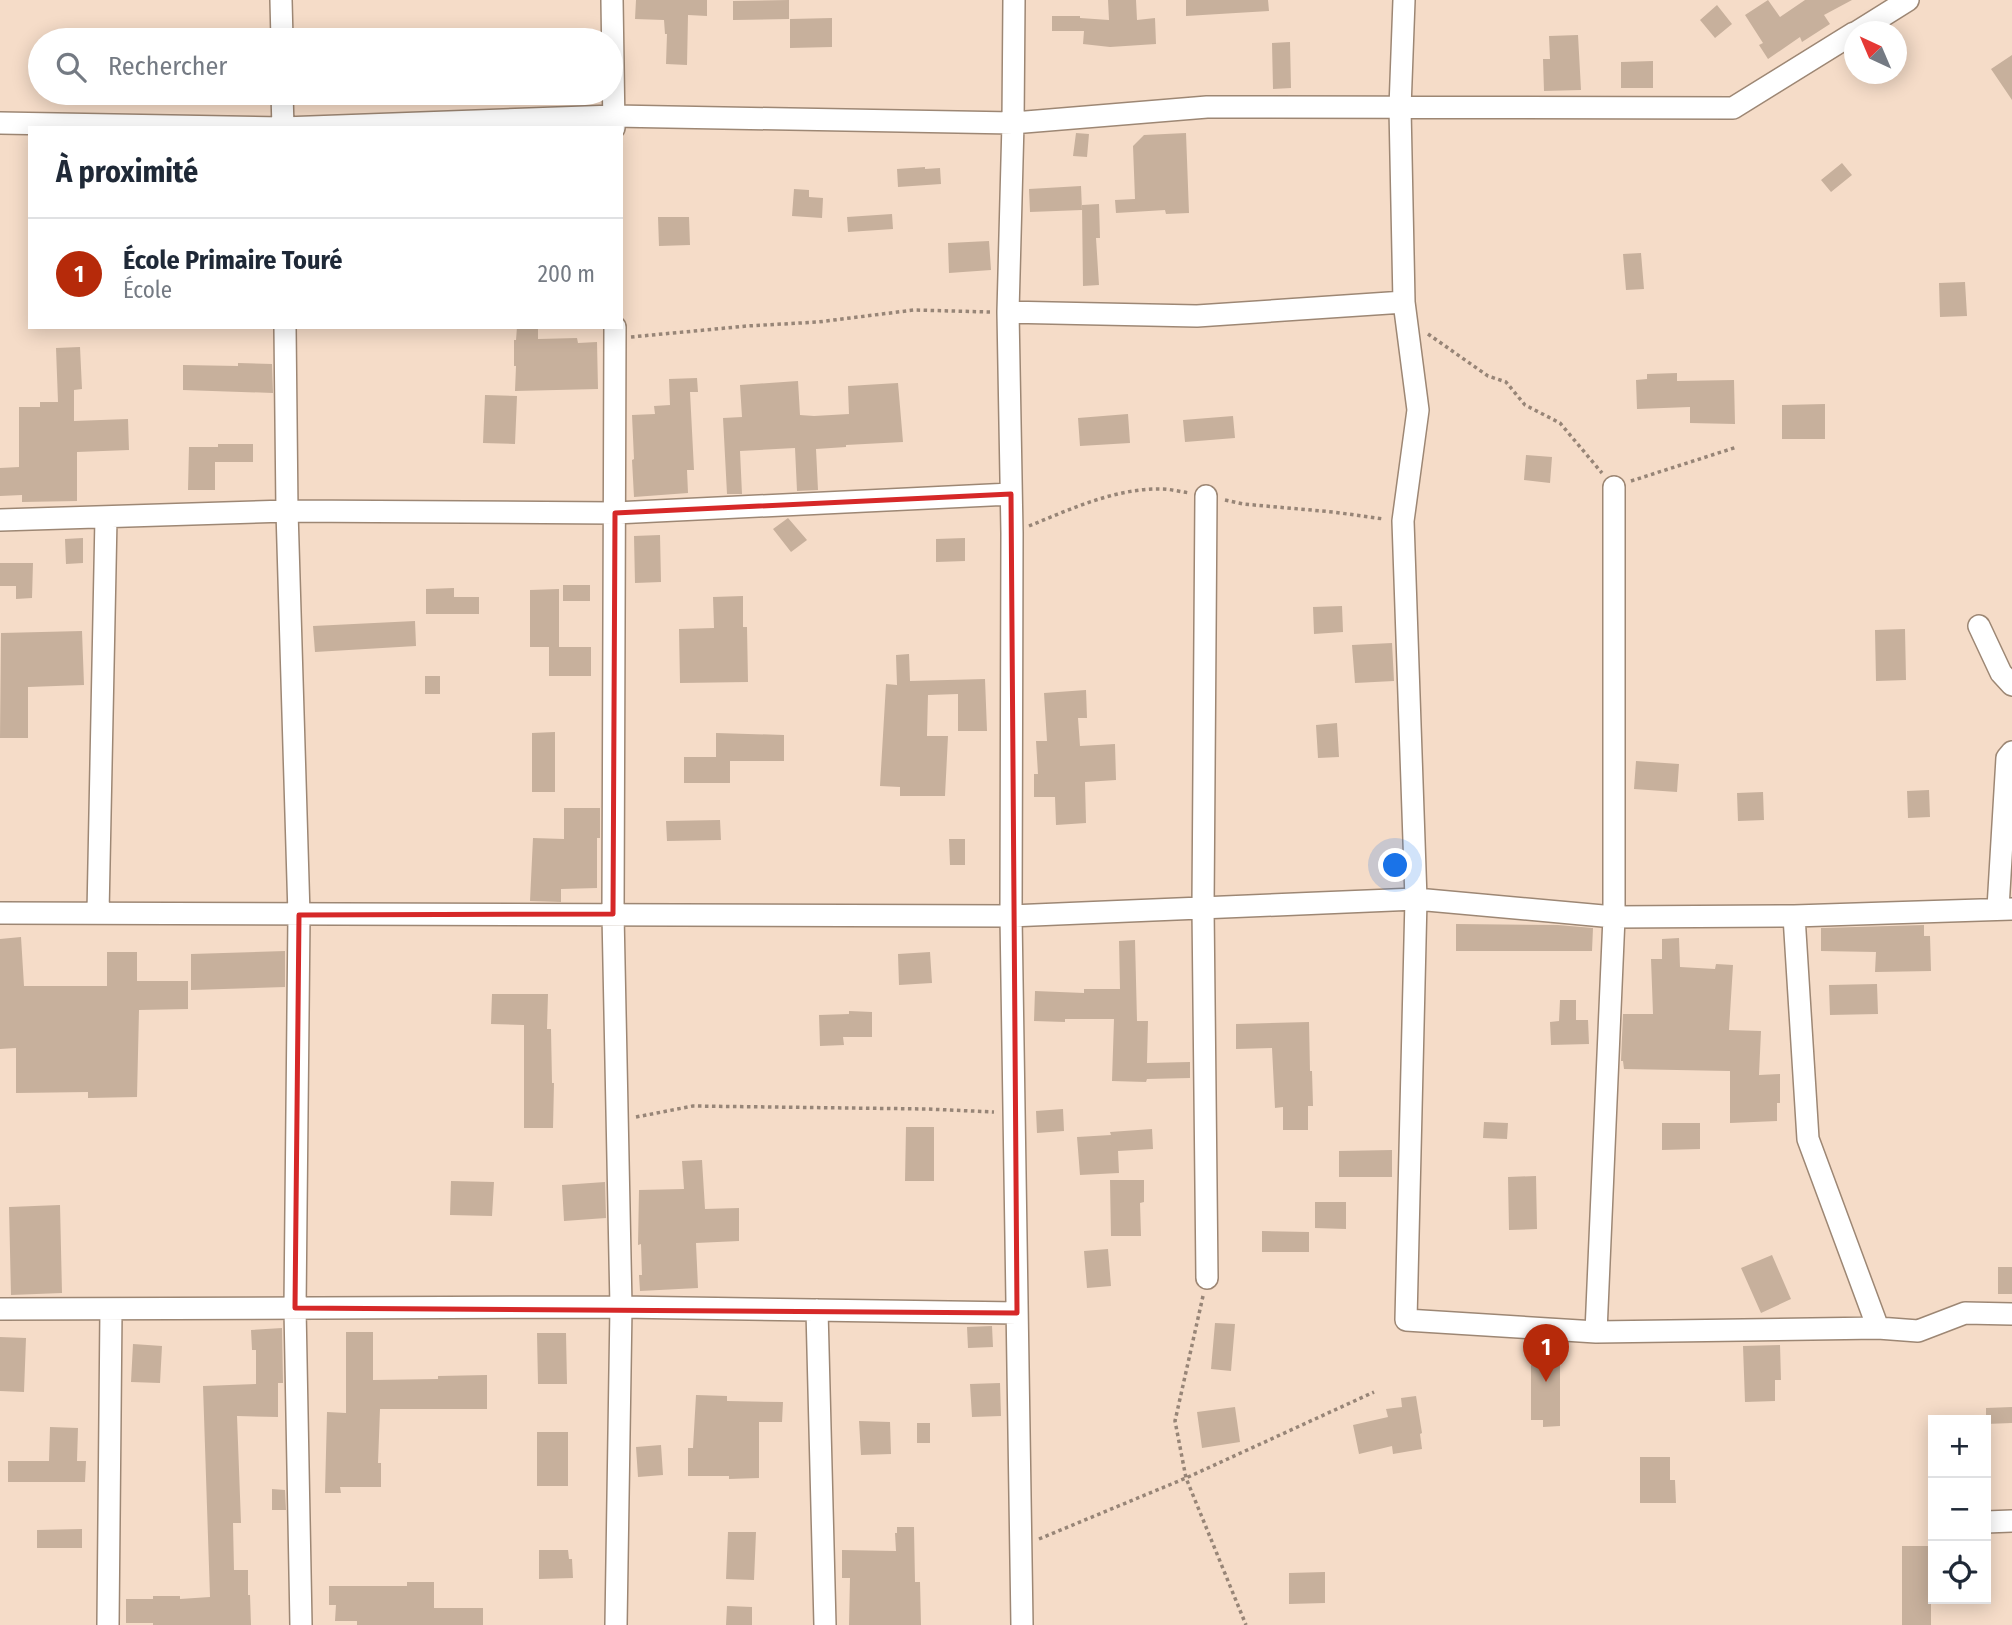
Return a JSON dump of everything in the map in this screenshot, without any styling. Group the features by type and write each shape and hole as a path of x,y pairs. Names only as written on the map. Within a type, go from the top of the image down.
{"street":[{"path":"281,0 282,28"},
{"path":"612,0 612,28"},
{"path":"1014,0 1008,312 1012,494 1011,916 1022,1625"},
{"path":"1404,0 1400,108 1404,302 1418,411 1403,521 1416,899 1406,1320 1596,1332 1878,1328 1918,1331 1965,1313 2012,1314"},
{"path":"1874,21 1908,0"},
{"path":"393,126 614,122 1013,123 1207,107 1733,108 1844,39"},
{"path":"282,105 283,126"},
{"path":"0,123 170,126"},
{"path":"1008,312 1197,316 1404,302"},
{"path":"285,329 287,512 299,915 295,1308 301,1625"},
{"path":"615,333 613,914 621,1307 616,1625"},
{"path":"1596,1332 1614,917 1614,487"},
{"path":"0,520 287,512 615,513 1012,494"},
{"path":"1206,496 1203,907 1207,1278"},
{"path":"98,913 106,518"},
{"path":"1979,626 2001,673 2012,685"},
{"path":"0,913 1011,916 1416,899 1614,917 1794,916 2005,909 2007,758 2012,752"},
{"path":"1794,916 1808,1139 1878,1328"},
{"path":"0,1309 621,1307 1017,1313"},
{"path":"108,1625 111,1309"},
{"path":"817,1310 825,1625"},
{"path":"1991,1522 2012,1521"}],"path":[{"path":"615,333 818,322 914,310 1008,312"},
{"path":"1423,331 1488,376 1506,382 1525,405 1560,423 1614,487 1737,447"},
{"path":"617,1120 693,1106 928,1109 1014,1114"},
{"path":"1207,1278 1175,1421 1186,1478 1246,1625"},
{"path":"1021,1546 1186,1478 1374,1392"}],"highlighted area":[{"path":"1011,494 1017,1313 295,1308 299,915 613,914 615,513"}],"building":[{"path":"636,0 707,0 707,16 688,15 687,65 666,64 667,34 664,20 635,19"},
{"path":"789,0 789,19 733,20 733,1"},
{"path":"1108,0 1136,0 1137,20 1155,18 1156,44 1110,47 1083,44 1084,31 1052,31 1052,16 1109,20"},
{"path":"1186,0 1268,0 1269,11 1186,16"},
{"path":"1768,0 1780,17 1805,0 1852,0 1824,15 1830,24 1802,42 1800,37 1768,59 1759,45 1763,43 1745,15"},
{"path":"1717,5 1732,24 1715,38 1700,20"},
{"path":"832,18 832,47 790,48 790,19"},
{"path":"1578,35 1581,90 1544,91 1543,59 1550,59 1549,36"},
{"path":"1290,42 1291,88 1273,89 1272,43"},
{"path":"2012,55 2012,100 1991,69"},
{"path":"1653,61 1653,88 1621,88 1621,62"},
{"path":"1076,133 1089,134 1087,157 1073,156"},
{"path":"1186,133 1189,213 1166,214 1165,210 1116,213 1115,200 1135,199 1133,146 1144,135"},
{"path":"1842,163 1852,175 1831,192 1821,180"},
{"path":"940,168 941,184 898,187 897,169"},
{"path":"1081,186 1082,210 1030,212 1029,189"},
{"path":"794,189 809,190 809,197 823,198 822,218 792,216"},
{"path":"1099,204 1100,238 1096,238 1099,285 1083,286 1082,205"},
{"path":"892,214 893,229 848,232 847,217"},
{"path":"658,217 689,217 690,245 659,246"},
{"path":"989,241 991,270 949,273 948,243"},
{"path":"1641,253 1644,289 1626,290 1623,254"},
{"path":"1965,282 1967,316 1940,317 1939,283"},
{"path":"517,329 538,329 538,339 577,338 578,343 597,342 598,389 515,391"},
{"path":"80,347 82,389 74,390 74,421 128,419 129,450 77,452 77,501 22,502 22,495 0,496 0,468 19,467 19,407 40,407 40,402 58,402 56,348"},
{"path":"238,363 272,364 273,393 183,390 183,365 238,366"},
{"path":"1677,373 1677,381 1734,380 1735,424 1690,423 1690,407 1637,409 1636,380 1647,379 1647,374"},
{"path":"697,378 698,392 690,392 694,470 687,470 688,493 634,497 632,415 655,414 654,406 670,405 669,379"},
{"path":"798,381 800,415 814,416 849,414 848,386 898,383 903,442 816,449 818,490 797,491 795,448 740,451 742,494 727,494 723,418 742,417 740,385"},
{"path":"485,395 517,396 515,444 483,443"},
{"path":"1825,404 1825,439 1782,439 1782,405"},
{"path":"1128,414 1130,443 1080,446 1078,418"},
{"path":"1233,416 1235,438 1185,442 1183,420"},
{"path":"218,444 253,444 253,462 215,462 215,490 188,490 189,447 218,447"},
{"path":"1526,455 1552,457 1550,483 1524,480"},
{"path":"788,518 807,540 791,552 773,529"},
{"path":"660,535 661,582 635,583 634,536"},
{"path":"83,538 83,563 66,564 65,539"},
{"path":"965,538 965,561 936,562 936,539"},
{"path":"0,563 33,563 32,598 16,599 16,586 0,586"},
{"path":"563,585 590,585 590,601 563,601"},
{"path":"454,588 454,597 479,597 479,614 426,614 426,589"},
{"path":"559,589 559,647 530,647 530,590"},
{"path":"743,596 743,627 747,627 748,682 680,683 679,629 714,628 713,597"},
{"path":"1342,606 1343,632 1314,634 1313,607"},
{"path":"415,621 416,646 315,652 313,626"},
{"path":"1905,629 1906,680 1876,681 1875,630"},
{"path":"82,631 84,685 28,687 28,738 0,738 1,633"},
{"path":"1392,643 1394,681 1355,683 1352,645"},
{"path":"549,647 591,647 591,676 549,676"},
{"path":"909,654 910,681 985,679 987,731 958,731 958,694 928,695 927,736 948,736 945,796 900,796 900,787 880,786 886,684 897,685 896,655"},
{"path":"425,676 440,676 440,694 425,694"},
{"path":"1086,690 1087,718 1078,718 1080,746 1115,744 1116,780 1085,782 1086,823 1056,825 1055,797 1034,797 1034,774 1038,774 1036,741 1047,741 1044,693"},
{"path":"1337,723 1339,757 1318,758 1316,725"},
{"path":"555,732 555,792 532,792 532,733"},
{"path":"716,733 784,735 784,761 730,761 730,783 684,783 684,757 716,757"},
{"path":"1636,761 1679,764 1677,792 1634,789"},
{"path":"1929,790 1930,817 1908,818 1907,791"},
{"path":"1763,792 1764,820 1738,821 1737,793"},
{"path":"564,808 600,808 597,888 561,889 561,902 530,901 533,838 564,839"},
{"path":"720,820 721,840 667,841 666,821"},
{"path":"949,839 965,839 965,865 950,865"},
{"path":"1456,924 1593,928 1592,951 1456,951"},
{"path":"1924,925 1924,936 1930,936 1931,971 1875,972 1876,952 1821,951 1821,928"},
{"path":"21,937 24,986 107,986 107,952 137,952 137,981 188,981 188,1009 139,1010 137,1097 88,1098 88,1092 16,1093 16,1048 0,1049 0,939"},
{"path":"1679,938 1680,967 1715,969 1716,964 1733,965 1729,1030 1761,1031 1759,1075 1780,1074 1777,1121 1730,1123 1730,1071 1624,1069 1621,1061 1623,1014 1653,1014 1651,959 1662,959 1662,939"},
{"path":"1135,940 1137,1021 1148,1021 1147,1063 1190,1062 1190,1078 1147,1079 1146,1082 1112,1081 1114,1019 1034,1021 1035,991 1084,993 1084,989 1120,989 1119,941"},
{"path":"285,951 285,987 191,990 191,954"},
{"path":"930,952 932,983 899,985 898,954"},
{"path":"1877,984 1878,1014 1830,1015 1829,985"},
{"path":"492,994 548,994 547,1029 551,1029 554,1083 553,1128 524,1128 524,1025 491,1024"},
{"path":"1560,1000 1576,1000 1576,1020 1588,1020 1589,1044 1551,1045 1550,1022 1559,1021"},
{"path":"849,1011 872,1012 872,1037 843,1037 844,1045 820,1046 819,1015 849,1014"},
{"path":"1309,1022 1313,1106 1308,1106 1308,1130 1283,1130 1283,1107 1275,1108 1272,1048 1236,1049 1236,1024"},
{"path":"1063,1109 1064,1131 1037,1133 1036,1111"},
{"path":"1484,1122 1508,1123 1507,1139 1483,1138"},
{"path":"1662,1123 1700,1123 1700,1149 1662,1150"},
{"path":"906,1127 934,1127 934,1181 905,1181"},
{"path":"1152,1129 1153,1149 1118,1151 1119,1173 1080,1175 1077,1137"},
{"path":"1392,1150 1392,1177 1339,1177 1339,1151"},
{"path":"702,1160 705,1209 739,1208 739,1241 696,1243 698,1288 640,1291 639,1275 642,1275 641,1244 638,1245 639,1190 684,1189 682,1161"},
{"path":"1536,1176 1537,1229 1509,1230 1508,1177"},
{"path":"1110,1180 1144,1180 1144,1202 1140,1203 1141,1236 1111,1236"},
{"path":"451,1181 494,1182 492,1216 450,1215"},
{"path":"605,1182 606,1218 564,1221 562,1185"},
{"path":"1315,1202 1346,1202 1346,1229 1315,1228"},
{"path":"60,1205 62,1293 11,1295 9,1207"},
{"path":"1262,1231 1309,1232 1309,1252 1262,1252"},
{"path":"1108,1249 1111,1286 1087,1288 1084,1251"},
{"path":"1772,1255 1791,1299 1761,1313 1741,1268"},
{"path":"1998,1267 2012,1267 2012,1294 1998,1294"},
{"path":"1215,1323 1235,1324 1231,1371 1211,1369"},
{"path":"992,1326 993,1347 968,1348 967,1327"},
{"path":"282,1328 283,1383 278,1383 278,1417 237,1416 241,1523 233,1523 234,1570 248,1570 251,1625 126,1623 126,1599 153,1599 153,1596 180,1596 180,1599 210,1597 203,1386 256,1384 256,1350 252,1350 251,1330"},
{"path":"346,1332 373,1332 373,1380 487,1375 487,1409 380,1409 378,1463 381,1463 381,1487 340,1487 341,1493 325,1493 327,1412 346,1413"},
{"path":"537,1333 566,1333 567,1384 538,1384"},
{"path":"0,1337 26,1338 24,1392 0,1391"},
{"path":"133,1344 162,1346 160,1383 131,1382"},
{"path":"1531,1344 1560,1344 1560,1426 1543,1427 1543,1420 1531,1420"},
{"path":"1780,1345 1781,1380 1775,1380 1775,1401 1745,1402 1743,1346"},
{"path":"1000,1383 1001,1416 972,1417 970,1384"},
{"path":"696,1395 727,1396 727,1401 783,1402 782,1422 759,1422 759,1478 688,1476 688,1448 693,1448"},
{"path":"1416,1396 1422,1449 1393,1454 1392,1446 1359,1454 1353,1425 1388,1417 1386,1409 1402,1407 1401,1398"},
{"path":"1235,1407 1240,1442 1202,1448 1197,1412"},
{"path":"2012,1407 2012,1423 1991,1424 1991,1415 1986,1415 1986,1408"},
{"path":"859,1421 890,1422 891,1454 861,1455"},
{"path":"917,1423 930,1423 930,1443 917,1443"},
{"path":"50,1427 78,1428 77,1461 86,1461 85,1482 8,1482 8,1461 49,1461"},
{"path":"537,1432 568,1432 568,1486 537,1486"},
{"path":"661,1445 663,1475 638,1477 636,1447"},
{"path":"1640,1457 1670,1457 1670,1480 1675,1480 1676,1503 1640,1503"},
{"path":"272,1489 285,1490 286,1510 272,1510"},
{"path":"897,1527 914,1527 915,1582 920,1582 921,1625 849,1625 850,1578 842,1578 842,1550 896,1551"},
{"path":"82,1529 82,1548 37,1548 37,1530"},
{"path":"728,1532 756,1532 754,1580 726,1579"},
{"path":"1902,1546 1928,1546 1928,1604 1931,1604 1931,1625 1902,1625"},
{"path":"539,1550 568,1550 569,1559 572,1559 573,1578 539,1579"},
{"path":"1325,1572 1325,1603 1289,1604 1289,1573"},
{"path":"407,1582 434,1582 434,1608 483,1608 483,1625 357,1625 357,1621 335,1621 336,1605 329,1605 329,1586 407,1586"},
{"path":"727,1606 752,1607 752,1625 726,1625"}],"place":[{"name":"École Primaire Touré","path":"1546,1382"}]}
